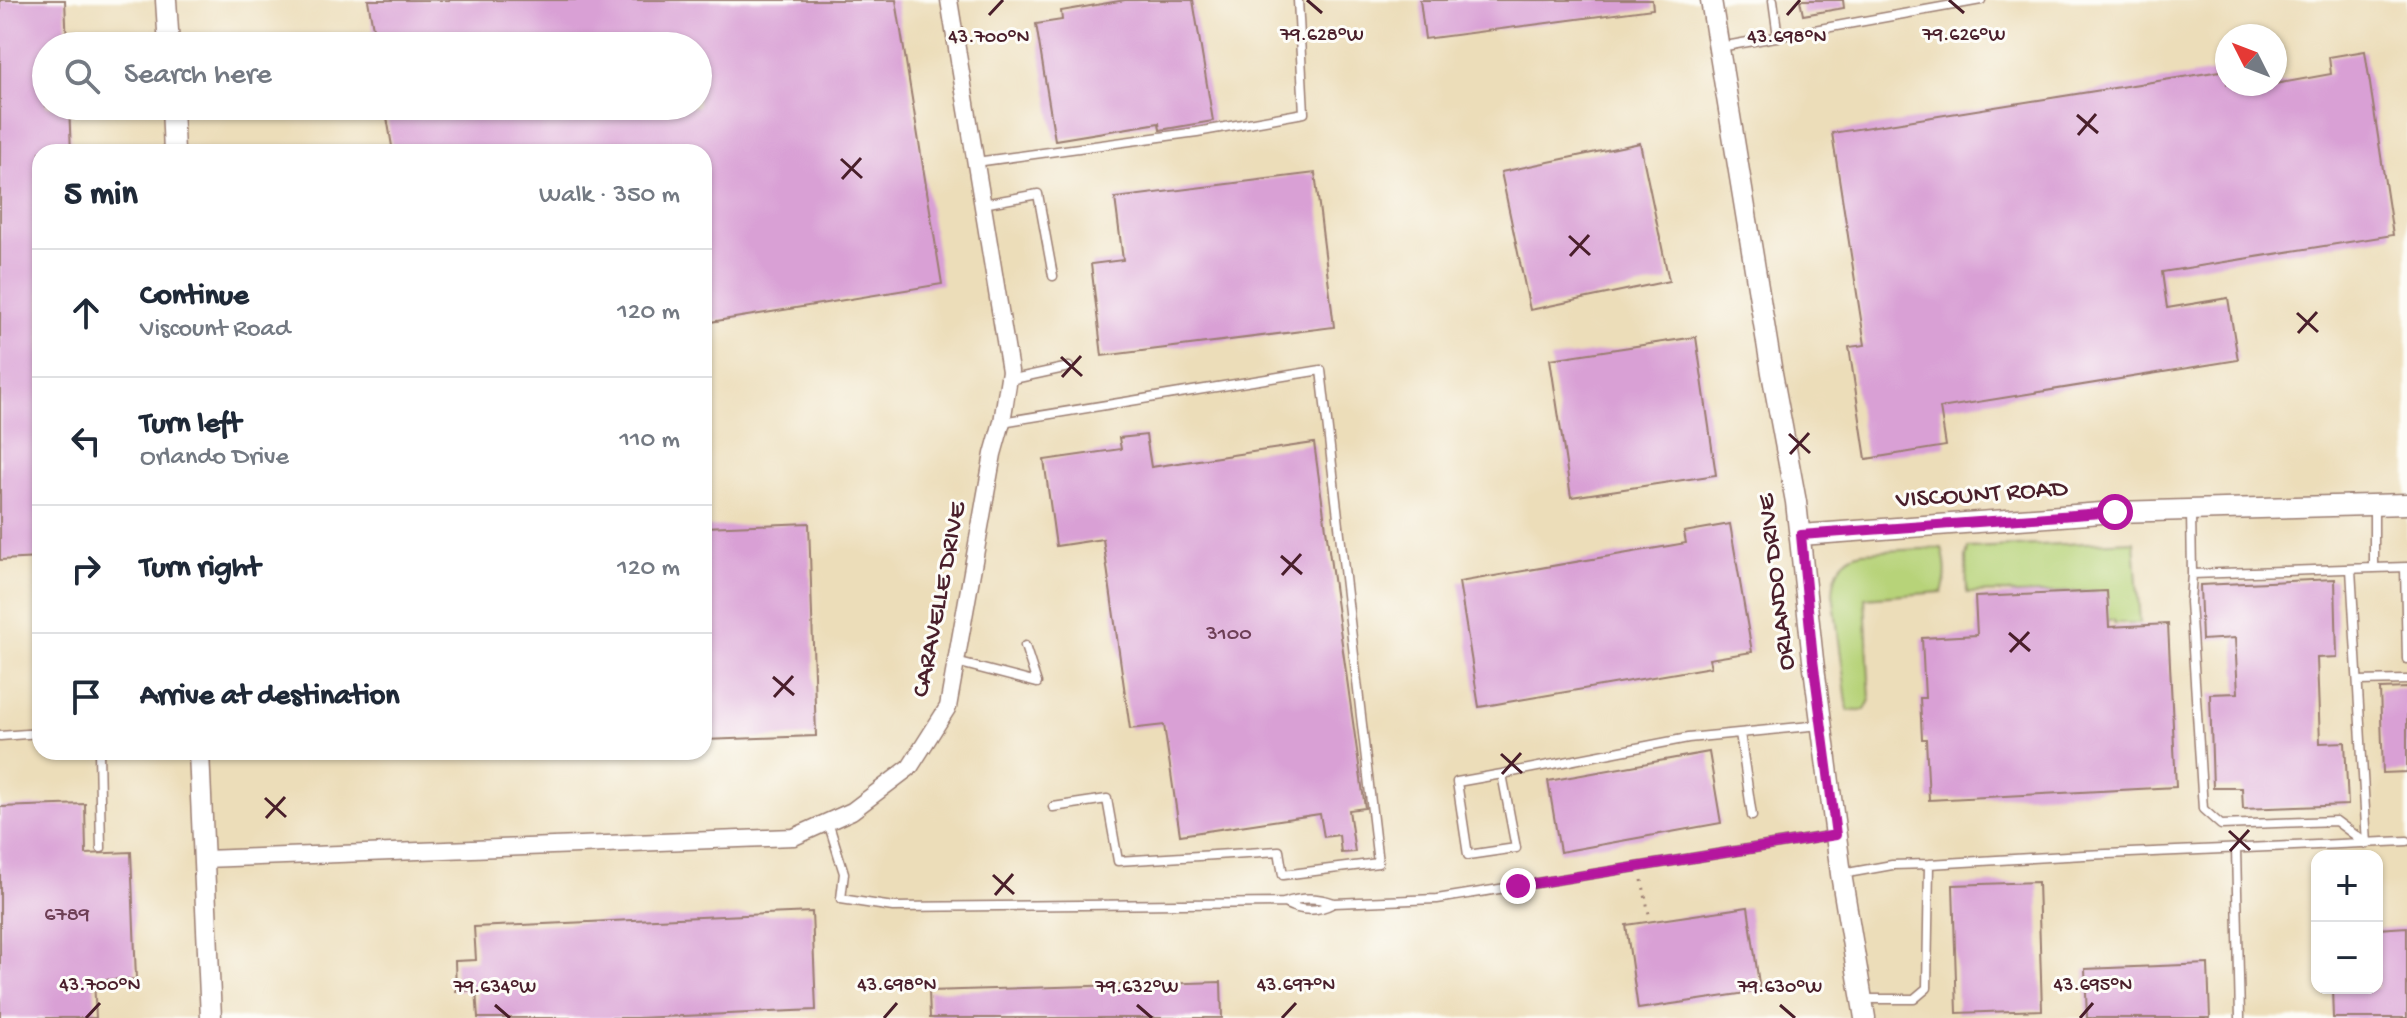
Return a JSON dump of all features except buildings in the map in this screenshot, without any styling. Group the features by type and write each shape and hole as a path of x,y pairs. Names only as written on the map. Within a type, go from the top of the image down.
{"street":[{"path":"166,0 168,32"},
{"name":"CARAVELLE DRIVE","path":"204,859 794,837 852,811 910,767 948,707 1010,371 949,0"},
{"name":"ORLANDO DRIVE","path":"1711,0 1801,535 1841,874 1863,1008"},
{"path":"173,120 174,144"},
{"name":"VISCOUNT ROAD","path":"1801,535 2115,512 2407,504"},
{"path":"199,760 211,1018"}],"lane":[{"path":"976,162 1197,132 1304,113 1298,0"},
{"path":"1773,0 1778,37"},
{"path":"1719,47 1981,0"},
{"path":"983,204 1038,194 1053,276"},
{"path":"1009,381 1069,367"},
{"path":"1002,422 1321,370 1378,863 1283,875 1279,851 1118,861 1107,799 1053,807"},
{"path":"2374,505 2374,568"},
{"path":"2191,510 2190,602 2203,809 2221,825 2336,821 2367,844"},
{"path":"2192,574 2406,568 2407,659"},
{"path":"2351,569 2367,844"},
{"path":"956,662 1037,683 1025,646"},
{"path":"2358,681 2407,680"},
{"path":"1502,774 1516,848 1468,855 1457,782 1688,738 1822,725"},
{"path":"1740,733 1752,816"},
{"path":"0,736 32,734"},
{"path":"99,760 101,848"},
{"path":"828,822 844,873 841,899 893,907 1284,903 1296,898 1320,898 1334,903 1437,899 1836,835"},
{"path":"1841,874 1892,865 2407,841"},
{"path":"2236,849 2240,1018"},
{"path":"1863,1008 1914,999 1927,988 1929,864"}],"path":[{"path":"1640,867 1650,919"}],"green space":[{"path":"2134,541 2140,623 2098,620 2096,591 1967,593 1968,548"},
{"path":"1942,548 1945,582 1942,592 1865,598 1870,700 1865,710 1848,711 1833,593 1840,566 1849,557 1862,552"}],"route":[{"path":"1518,886 1836,835 1813,660 1801,535 2115,512"}]}
